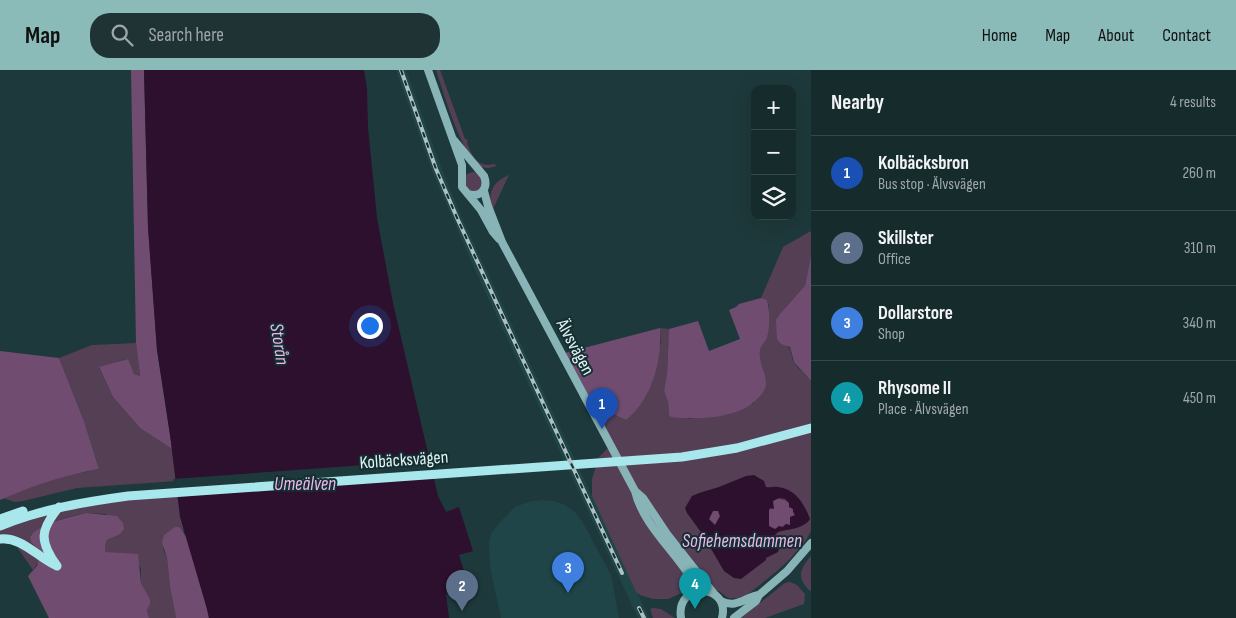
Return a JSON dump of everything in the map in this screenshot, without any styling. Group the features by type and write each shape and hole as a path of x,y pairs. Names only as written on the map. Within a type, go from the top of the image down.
{"highway":[{"name":"Kolbäcksvägen","path":"0,519 63,500 696,449 739,442 811,422"},
{"name":"Kolbäcksvägen","path":"0,526 60,506 127,494 682,457 737,448 811,428"},
{"path":"0,539 16,540 26,545 44,560 57,566 45,548 44,537 46,524 60,506"},
{"path":"0,514 11,515"}],"main road":[{"path":"428,70 462,166 462,187 468,194 478,195 484,191 486,182 453,139"},
{"path":"463,178 468,173 480,173"},
{"name":"Älvsvägen","path":"484,191 502,242 635,491 637,500 689,575 691,586 689,594"},
{"name":"Älvsvägen","path":"468,194 484,215 493,232 502,242"},
{"name":"Älvsvägen","path":"635,491 643,498 667,534 718,598"},
{"path":"734,618 756,601 759,595 787,571 811,543"},
{"path":"682,618 681,606 689,594 702,590 734,605 759,595"},
{"path":"718,598 723,607 722,618"}],"shaded area":[{"path":"131,70 144,70 148,227 157,350 172,449 140,428 113,397 99,367 128,359 134,374 140,376 136,343"},
{"path":"396,70 406,70 441,167 462,218 649,618 638,618 476,272 432,171"},
{"path":"436,70 440,70 465,139 468,140 467,142 474,157 480,163 495,164 496,166 484,168 473,160 460,137"},
{"path":"472,172 481,173 486,187 468,194 463,178"},
{"path":"509,175 492,211 490,199 492,189 498,181"},
{"path":"811,231 811,255 805,286 785,344 790,350 795,364 811,381 811,531 790,559 747,595 738,598 728,598 719,591 684,592 668,599 653,599 640,595 636,592 592,496 592,479 599,457 611,445 590,407 602,409 626,420 661,343 660,328 669,329 667,373 664,391 668,402 669,415 689,419 730,414 754,403 764,372 760,361 759,349 768,334 769,306 767,300 761,298 783,247"},
{"path":"811,255 811,381 794,362 790,347 781,344 777,339 776,320 805,286"},
{"path":"761,298 767,300 769,309 769,329 767,338 760,351 760,360 766,381 766,387 762,393 750,405 729,414 705,418 671,417 664,391 667,373 669,329 698,321 709,351 740,339 729,310 739,304"},
{"path":"660,328 659,353 654,378 643,401 635,411 626,420 602,409 590,407 561,354"},
{"path":"136,343 140,376 134,374 127,359 99,368 113,397 140,428 172,449 176,481 77,488 15,502 0,497 0,489 99,469 84,421 59,358 92,345"},
{"path":"0,351 59,358 84,421 99,469 73,474 0,500"},
{"path":"176,488 184,532 179,527 163,549 167,558 176,618 149,618 147,609 150,599 141,583 141,569 137,561 105,552 107,540 113,537 106,514 87,513 73,516 47,524 34,532 30,537 31,542 41,553 40,560 33,570 15,544 0,544 0,525 21,518 160,494"},
{"path":"776,499 789,503 795,516 790,517 790,525 785,524 775,529 769,527 769,510 774,508 772,502"},
{"path":"554,501 565,505 575,512 582,521 611,575 619,618 501,618 490,567 489,541 492,532 515,507 528,502"},
{"path":"713,511 718,511 720,518 715,525 709,519"},
{"path":"86,513 117,516 123,523 124,529 120,534 107,540 105,552 138,554 141,583 150,599 147,610 149,618 49,618 28,576 37,566 41,553 31,542 30,537 34,532 47,524"},
{"path":"175,527 179,527 189,542 209,618 176,618 167,558 162,542 164,535"},
{"path":"811,556 810,591 801,578 801,573"},
{"path":"790,582 797,585 805,594 804,604 765,618 741,618 785,583"},
{"path":"650,609 661,609 675,618 653,618"}],"water":[{"name":"Umeälven","path":"144,70 364,70 377,218 393,303 438,496 446,512 459,507 473,551 459,555 467,581 459,593 446,594 449,618 209,618 180,517 157,350 148,227"},
{"name":"Sofiehemsdammen","path":"754,475 764,481 766,487 784,488 794,494 802,502 810,519 800,527 778,532 773,537 772,542 779,549 778,552 766,558 766,560 741,579 734,578 724,571 685,508 692,496 746,476","holes":["779,498 785,499 789,503 789,507 793,509 795,515 790,517 790,525 786,524 775,529 769,526 769,510 770,508 774,509 773,501","713,511 718,511 720,516 715,525 709,519"]}],"pier":[{"path":"433,460 437,477 175,497 173,479"}],"railway":[{"path":"401,70 436,169 458,220 622,573"},
{"path":"639,608 644,618"}],"place":[{"name":"Kolbäcksbron","path":"602,429"},
{"name":"Dollarstore","path":"568,593"},
{"name":"Rhysome II","path":"695,609"},
{"name":"Skillster","path":"462,611"}],"water label":[{"name":"Storån","path":"279,344"}]}
